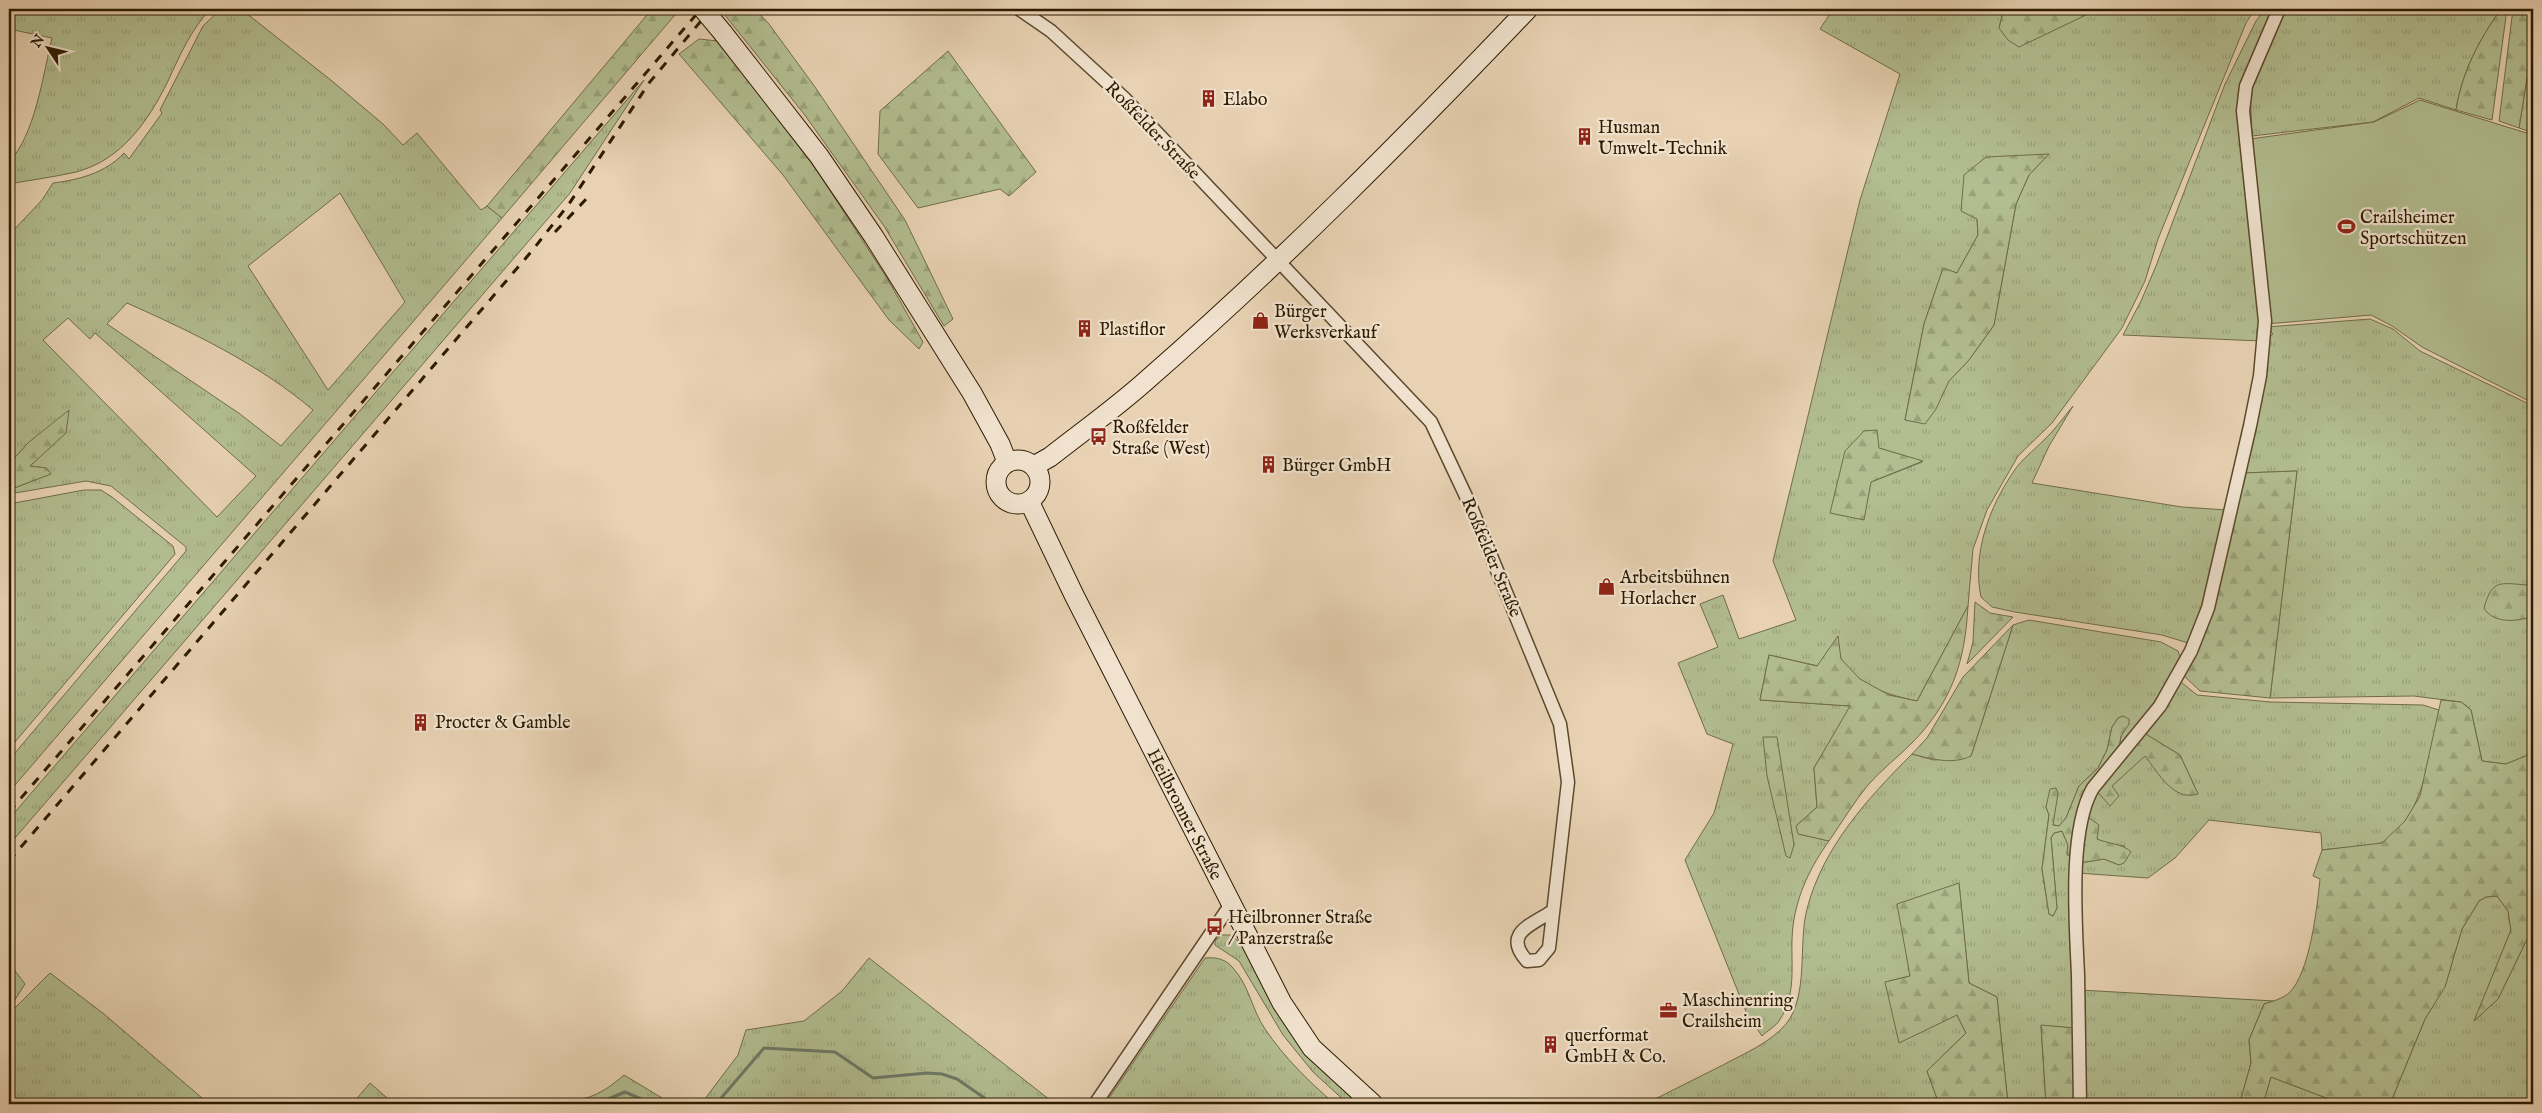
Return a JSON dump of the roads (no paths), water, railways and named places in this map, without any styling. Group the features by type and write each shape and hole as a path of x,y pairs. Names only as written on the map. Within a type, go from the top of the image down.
{"main road":[{"path":"703,9 819,156 874,237 972,393 1000,444 1007,462"},
{"path":"1034,466 1050,457 1147,381 1280,261 1386,157 1528,9"},
{"path":"1016,459 1026,461 1034,466 1040,480 1039,489 1030,501 1020,504 1010,502 1002,496 996,481 997,474 1007,462 1016,459"},
{"name":"Heilbronner Straße","path":"1030,501 1074,596 1282,1003 1312,1048 1373,1104"}],"street":[{"name":"Roßfelder Straße","path":"1019,9 1051,30 1124,98 1431,422 1471,507 1513,605 1560,724 1565,747 1568,782 1551,912"},
{"path":"2080,1104 2075,910 2083,814 2092,788 2139,734 2172,686 2190,651 2208,608 2260,376 2265,321 2243,111 2246,86 2278,9"},
{"path":"1095,1104 1231,904"}],"waterway":[{"path":"716,1104 764,1048 835,1052 873,1078 927,1073 942,1074 957,1079 993,1104"},
{"path":"596,1104 625,1092 653,1104"}],"railway":[{"path":"9,812 701,9"},
{"path":"9,861 531,252 569,204 649,83 711,9"},
{"path":"555,232 591,194"}],"place":[{"name":"Elabo","path":"1209,99"},
{"name":"Husman Umwelt-Technik","path":"1584,137"},
{"name":"Crailsheimer Sportschützen","path":"2346,227"},
{"name":"Bürger Werksverkauf","path":"1260,321"},
{"name":"Plastiflor","path":"1085,329"},
{"name":"Roßfelder Straße (West)","path":"1098,437"},
{"name":"Bürger GmbH","path":"1268,465"},
{"name":"Arbeitsbühnen Horlacher","path":"1606,587"},
{"name":"Procter & Gamble","path":"421,722"},
{"name":"Heilbronner Straße / Panzerstraße","path":"1214,927"},
{"name":"Maschinenring Crailsheim","path":"1668,1010"},
{"name":"querformat GmbH & Co.","path":"1551,1045"}]}
